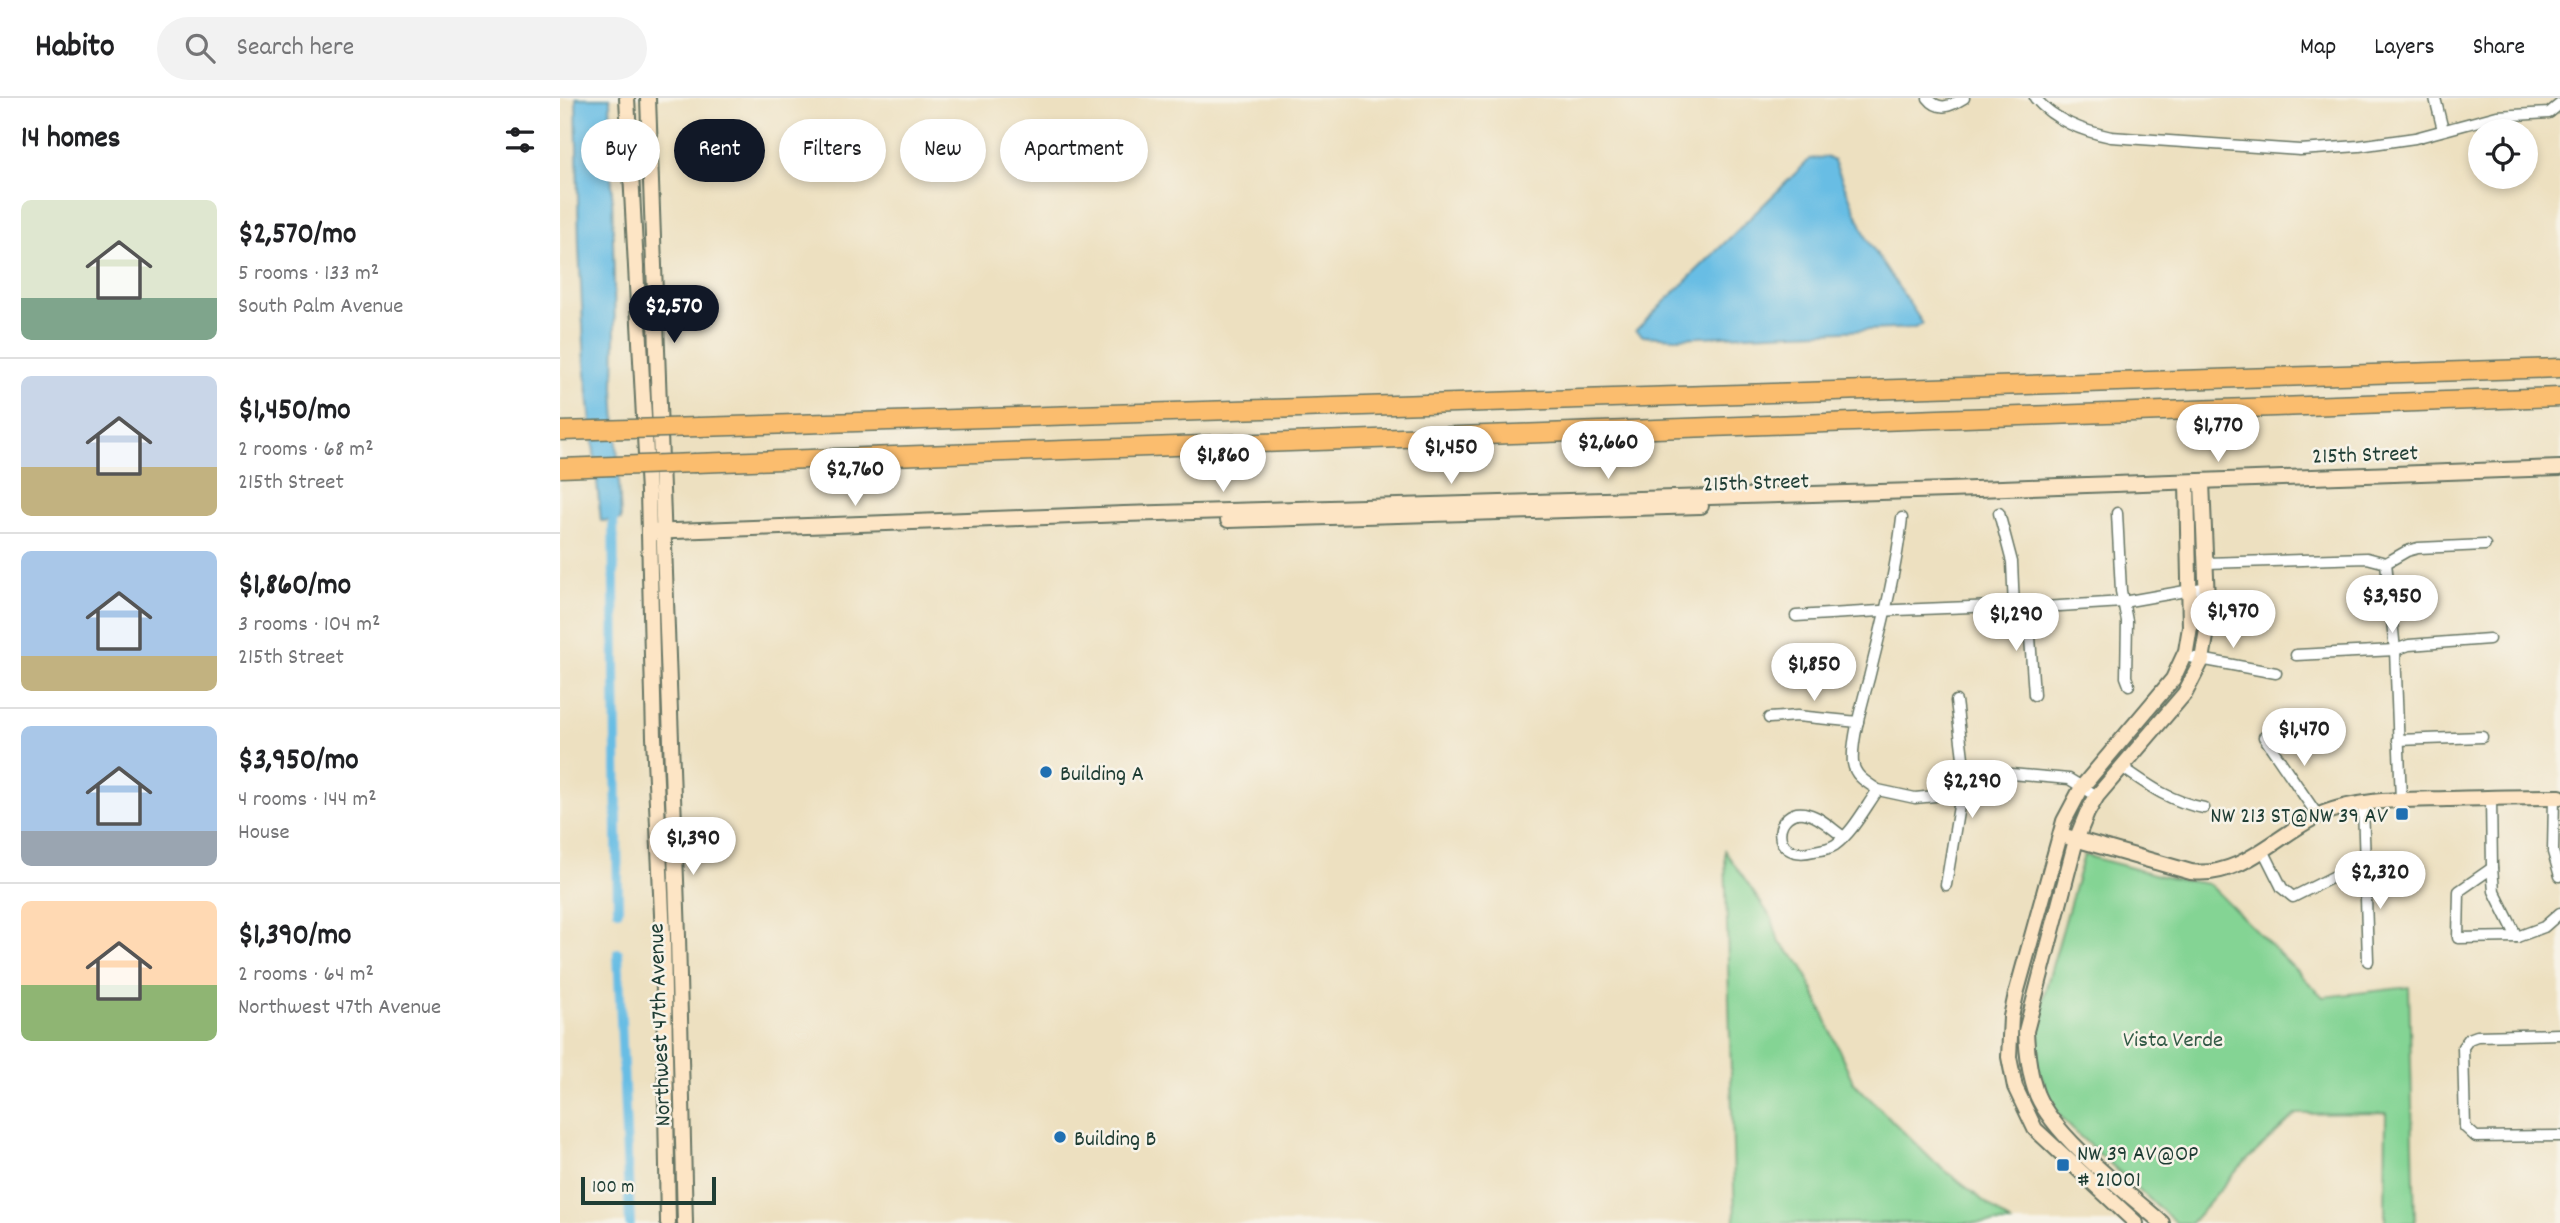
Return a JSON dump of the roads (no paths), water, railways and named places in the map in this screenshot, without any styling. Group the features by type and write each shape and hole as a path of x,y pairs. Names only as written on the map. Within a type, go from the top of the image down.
{"highway":[{"path":"560,431 2560,368"},
{"path":"560,468 2560,397"}],"street":[{"name":"Northwest 47th Avenue","path":"626,98 649,532 663,950 668,1223"},
{"name":"Northwest 47th Avenue","path":"648,98 679,963 685,1223"},
{"path":"1928,98 1933,105 1945,107 1964,98"},
{"path":"2035,98 2043,107 2069,124 2111,137 2300,150 2359,146 2415,138 2497,116 2549,113 2558,107"},
{"path":"2435,98 2443,130"},
{"name":"215th Street","path":"649,532 1152,513 2202,482 2560,468"},
{"path":"2136,1223 2035,1129 2015,1087 2010,1057 2010,1034 2016,994 2060,833 2071,806 2082,787 2173,679 2184,656 2190,627 2187,482"},
{"path":"2162,1223 2066,1137 2038,1098 2027,1057 2026,1031 2077,840 2097,796 2185,693 2203,660 2208,624 2208,587 2202,482"},
{"path":"1999,513 2012,562 2014,608"},
{"path":"2117,513 2119,564 2127,621 2126,677 2129,685"},
{"path":"1902,518 1885,612 1858,722 1853,762 1857,774 1878,790 1915,797 1935,796 2000,773 2068,779 2097,796"},
{"path":"2206,563 2367,558 2386,563 2400,554 2418,548 2484,545"},
{"path":"2386,563 2395,650 2401,800"},
{"path":"1796,616 2123,602 2208,587"},
{"path":"2028,608 2034,695"},
{"path":"2296,655 2395,650 2409,645 2489,639"},
{"path":"2184,656 2276,673"},
{"path":"1946,885 1965,775 1956,701"},
{"path":"1769,718 1797,716 1858,722"},
{"path":"2264,737 2318,816"},
{"path":"2398,740 2483,737"},
{"path":"2122,767 2161,795 2183,804 2204,808"},
{"path":"1844,837 1811,814 1802,813 1793,814 1783,822 1779,833 1782,845 1793,853 1808,853 1832,847 1844,837 1878,790"},
{"path":"2060,833 2077,840 2206,874 2231,869 2281,836 2318,816 2362,804 2401,800 2557,797 2552,825 2553,852 2560,876"},
{"path":"2491,798 2491,868 2494,891 2517,937"},
{"path":"2362,804 2368,961"},
{"path":"2263,850 2281,888 2293,897 2363,862"},
{"path":"2491,868 2459,891 2458,938 2517,937 2544,927 2560,913"},
{"path":"2560,1034 2477,1036 2469,1039 2463,1048 2465,1127 2476,1137 2560,1136"}],"water":[{"path":"576,98 610,98 610,119 581,119 581,182 612,182 614,387 621,520 601,521 585,364"},
{"path":"1826,157 1834,161 1868,241 1923,324 1915,328 1676,338 1643,336 1636,330 1810,159"}],"waterway":[{"path":"613,509 618,910"},
{"path":"618,953 630,1223"}],"place":[{"name":"Building A","path":"1046,772"},
{"name":"NW 213 ST@NW 39 AV","path":"2402,814"},
{"name":"Building B","path":"1060,1137"},
{"name":"NW 39 AV@OP # 21001","path":"2063,1165"}],"park label":[{"name":"Vista Verde","path":"2173,1038"}]}
